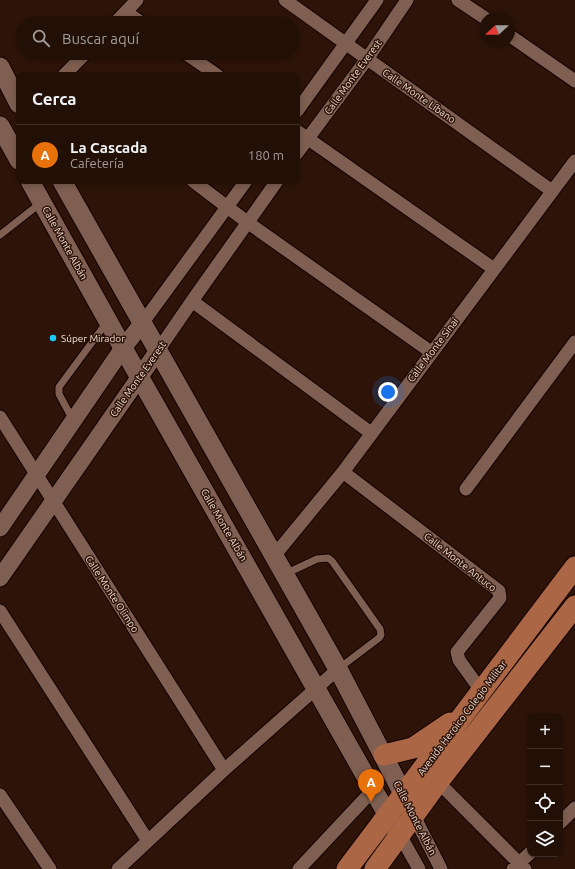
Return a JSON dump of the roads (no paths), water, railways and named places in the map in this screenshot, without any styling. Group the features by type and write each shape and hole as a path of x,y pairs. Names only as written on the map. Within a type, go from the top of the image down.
{"main road":[{"path":"0,67 16,98"},
{"path":"2,133 16,155"},
{"name":"Calle Monte Albán","path":"32,184 123,348 317,688 373,790 400,835"},
{"name":"Calle Monte Albán","path":"64,184 142,325 338,669 404,794 414,816"},
{"name":"Avenida Heroico Colegio Militar","path":"347,869 575,567"},
{"name":"Avenida Heroico Colegio Militar","path":"375,869 438,782 575,606"},
{"path":"384,756 401,752 422,743 468,710"}],"street":[{"path":"122,16 137,0"},
{"name":"Calle Monte Líbano","path":"285,0 552,191"},
{"path":"300,107 377,0"},
{"name":"Calle Monte Everest","path":"302,135 367,59 407,0"},
{"path":"458,0 479,14"},
{"path":"126,12 132,16"},
{"path":"515,39 575,81"},
{"path":"67,72 79,60"},
{"path":"195,60 213,72"},
{"path":"302,135 494,269"},
{"name":"Calle Monte Sinaí","path":"274,556 343,472 575,160"},
{"path":"197,184 247,222 431,352"},
{"path":"0,528 74,422 123,348 142,325 244,184"},
{"name":"Calle Monte Everest","path":"0,578 275,184"},
{"path":"192,301 371,433"},
{"path":"466,489 575,342"},
{"name":"Calle Monte Olimpo","path":"0,418 224,770"},
{"name":"Calle Monte Antuco","path":"343,472 499,591 500,598 457,652 459,660 482,692"},
{"path":"0,611 148,841"},
{"path":"118,869 224,770 338,669"},
{"path":"438,782 519,867 527,857"},
{"path":"299,869 373,790"},
{"path":"0,795 50,869"},
{"path":"562,821 575,808"},
{"name":"Calle Monte Albán","path":"414,816 441,869"},
{"name":"Calle Monte Albán","path":"400,835 419,869"}],"lane":[{"path":"0,235 42,201"},
{"path":"74,422 59,394 59,387 108,320"},
{"path":"284,574 317,559 328,558 332,561 380,629 381,635 379,638 338,669"}],"place":[{"name":"Súper Mirador","path":"53,338"},
{"name":"La Cascada","path":"371,802"}]}
